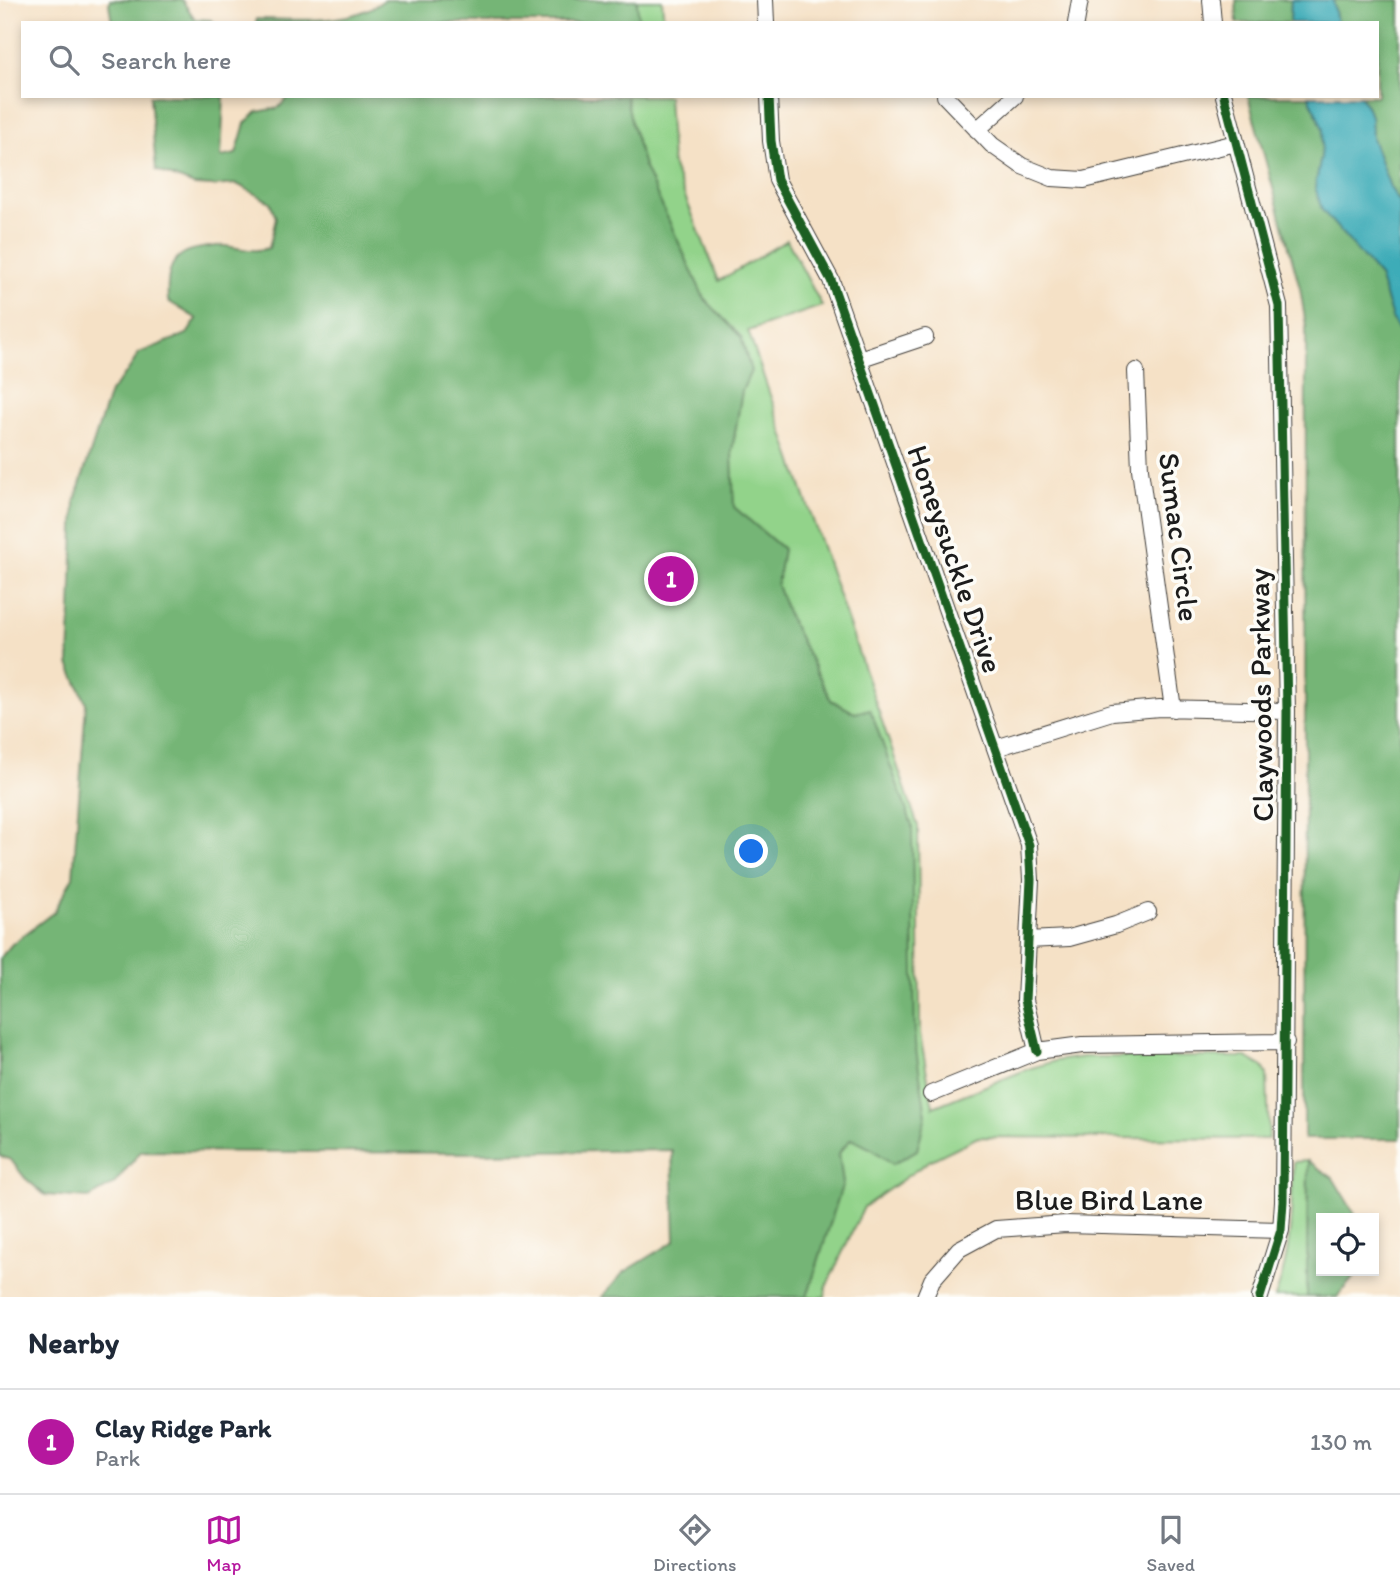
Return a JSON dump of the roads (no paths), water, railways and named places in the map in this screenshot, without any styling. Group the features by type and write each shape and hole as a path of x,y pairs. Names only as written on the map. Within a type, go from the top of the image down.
{"street":[{"path":"765,0 765,21"},
{"path":"1076,21 1080,0"},
{"path":"1210,0 1213,21"},
{"name":"Honeysuckle Drive","path":"769,98 771,141 777,180 831,280 1029,845 1031,880 1025,1000 1037,1051"},
{"path":"947,98 992,145 1022,166 1052,178 1084,180 1236,143"},
{"path":"977,130 1013,98"},
{"name":"Claywoods Parkway","path":"1225,98 1279,306 1287,710 1286,1042 1280,1230 1260,1297"},
{"path":"859,359 925,337"},
{"name":"Sumac Circle","path":"1136,371 1140,469 1173,709"},
{"path":"996,748 1112,712 1173,709 1287,710"},
{"path":"1028,940 1069,938 1116,925 1148,912"},
{"path":"931,1094 1037,1051 1082,1045 1286,1042"},
{"name":"Blue Bird Lane","path":"925,1297 932,1280 960,1249 996,1229 1066,1224 1280,1230"}],"water":[{"path":"1291,0 1333,0 1337,21 1290,21"},
{"path":"1310,98 1362,98 1371,116 1372,138 1390,187 1400,203 1400,330 1393,321 1379,276 1322,210 1315,187 1323,129"}],"place":[{"name":"Clay Ridge Park","path":"671,579"}]}
